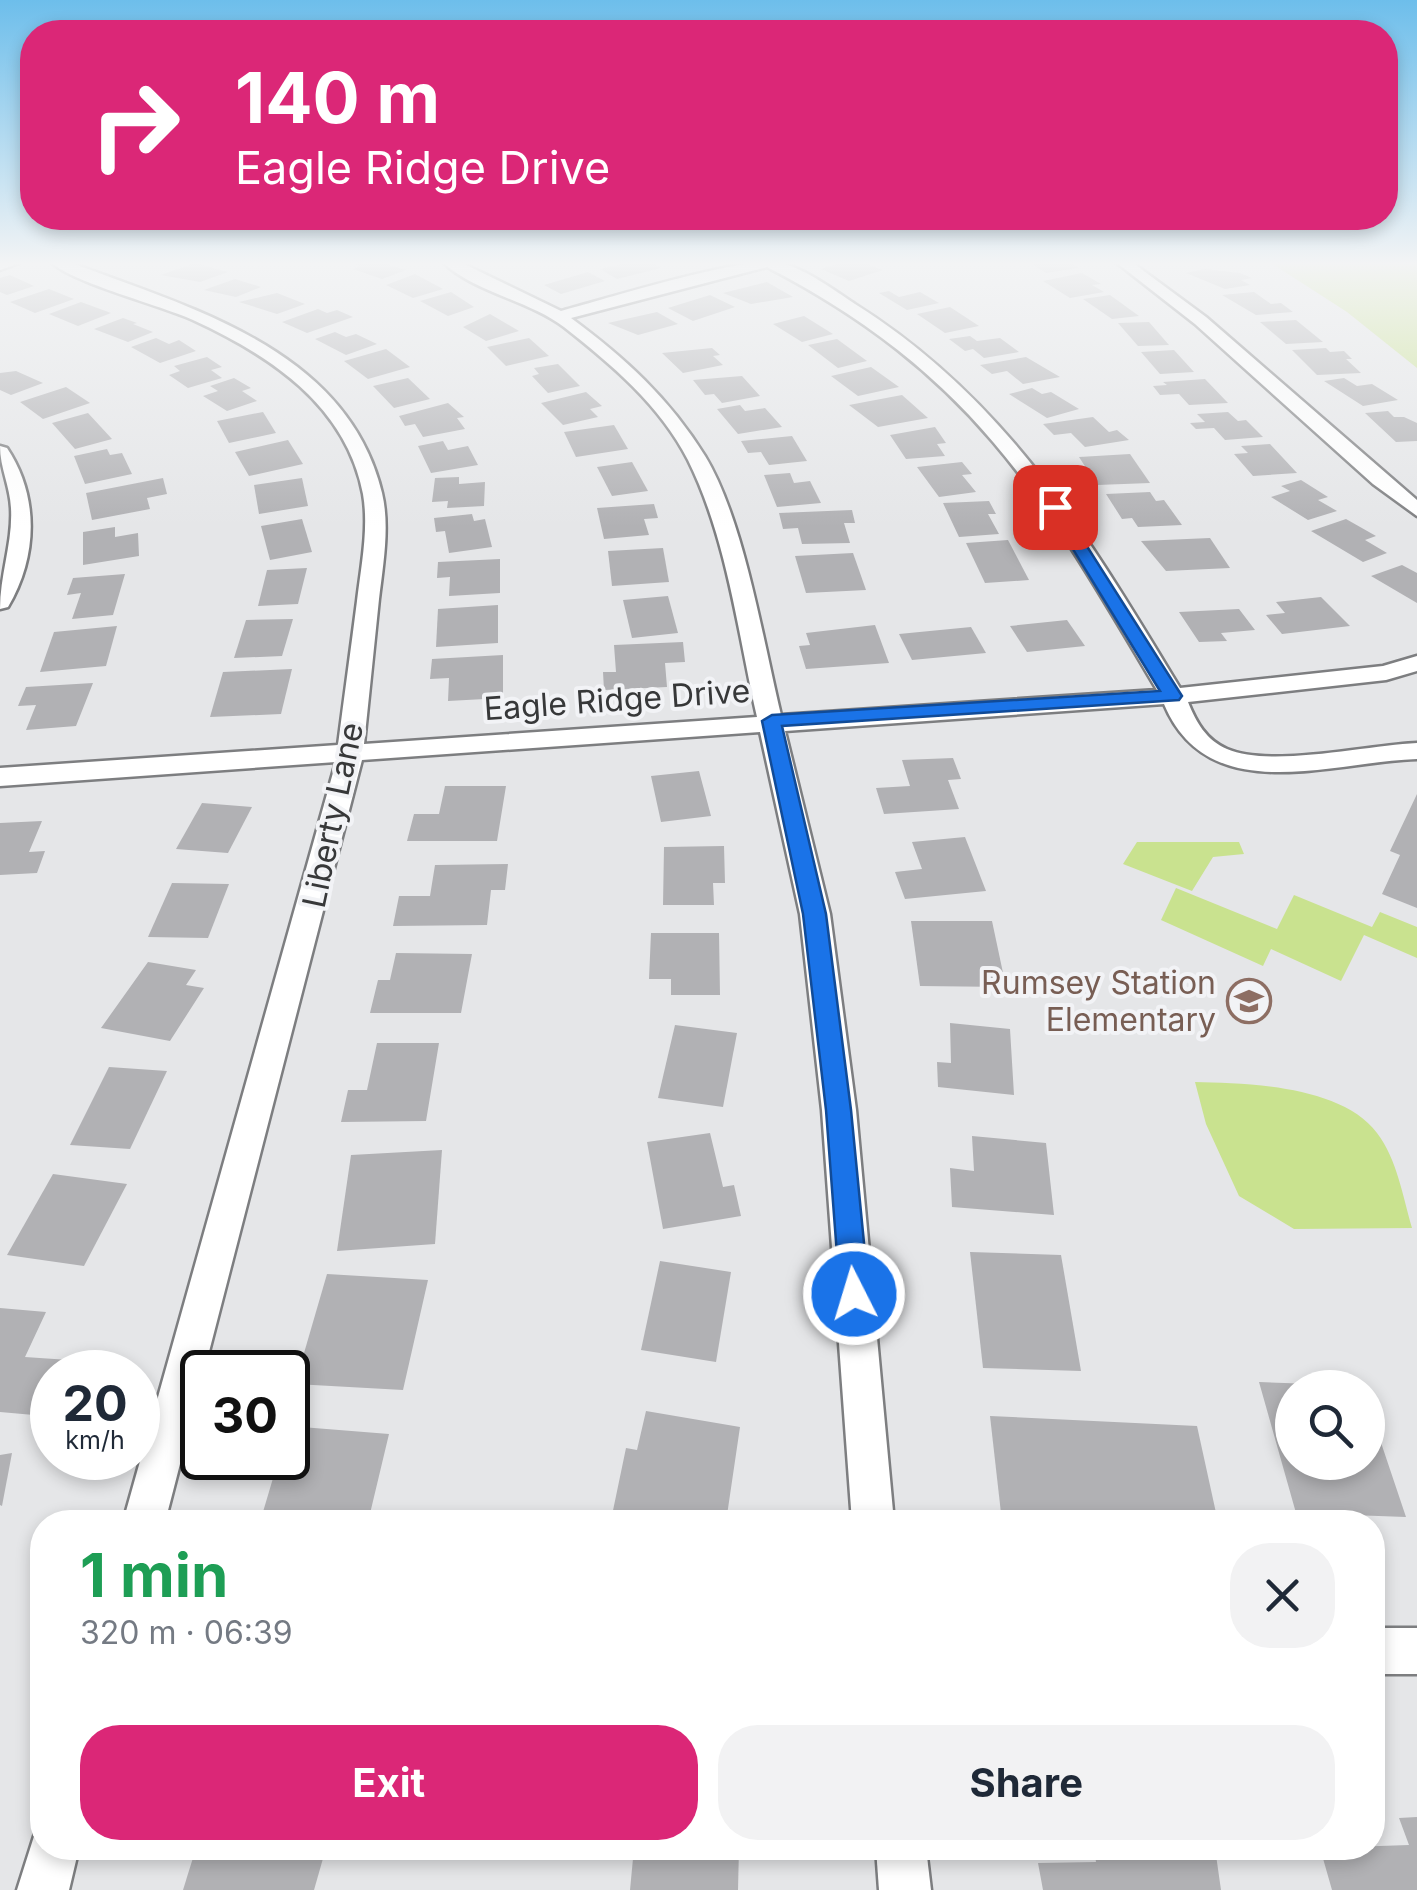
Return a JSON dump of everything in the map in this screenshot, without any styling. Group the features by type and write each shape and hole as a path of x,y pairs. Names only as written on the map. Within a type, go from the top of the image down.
{"street":[{"name":"Liberty Lane","path":"147,1510 311,919 350,754 374,551 373,496 357,450 334,413 302,378 266,351"},
{"path":"605,351 660,407 697,459 728,540 772,721 817,933 838,1110 872,1510"},
{"path":"910,351 945,379 1006,441 1055,507 1173,696 1186,726 1202,746 1239,760 1274,766 1396,750 1417,752"},
{"path":"1238,351 1374,477 1417,510"},
{"path":"0,452 19,492 23,529 0,602"},
{"name":"Eagle Ridge Drive","path":"0,777 1173,696 1367,675 1417,663"},
{"path":"1385,1651 1417,1651"},
{"path":"42,1890 51,1860"},
{"path":"902,1860 905,1890"}],"green space":[{"path":"1396,351 1417,351 1417,368"},
{"path":"1137,842 1239,842 1244,854 1213,857 1192,891 1123,864"},
{"path":"1176,888 1277,929 1294,895 1372,927 1380,912 1417,927 1417,958 1364,935 1341,981 1271,949 1263,966 1161,920"},
{"path":"1195,1082 1293,1090 1341,1105 1361,1117 1390,1154 1412,1228 1294,1229 1239,1196 1206,1124"}],"building":[{"path":"139,351 195,351 160,363"},
{"path":"389,351 410,367 368,379 344,361"},
{"path":"491,351 544,351 549,356 506,366"},
{"path":"716,351 720,355 713,356 723,365 683,373 662,353"},
{"path":"816,351 854,351 867,361 838,368"},
{"path":"976,351 1019,352 984,358"},
{"path":"1175,351 1194,372 1160,374 1141,352"},
{"path":"1293,351 1344,351 1352,359 1346,359 1361,373 1317,375"},
{"path":"207,357 222,367 211,370 222,378 188,388 169,375 180,371 174,366"},
{"path":"1026,357 1060,377 1023,384 1007,371 992,374 980,365"},
{"path":"558,364 580,386 548,393 532,376 539,374 534,368"},
{"path":"871,367 899,387 858,396 831,376"},
{"path":"16,371 43,383 11,395 0,390 0,373"},
{"path":"742,376 760,396 722,403 714,394 705,395 693,380"},
{"path":"234,378 251,388 242,391 257,401 227,411 203,396 218,391 210,386"},
{"path":"408,378 430,399 394,408 373,386"},
{"path":"1344,378 1357,386 1372,384 1398,400 1363,406 1324,381"},
{"path":"1205,379 1228,403 1189,405 1179,394 1160,395 1153,386 1167,385 1163,382"},
{"path":"66,387 90,403 43,419 20,402"},
{"path":"1032,388 1042,394 1051,392 1079,409 1047,418 1009,394"},
{"path":"586,392 602,406 590,409 598,417 563,425 541,403"},
{"path":"902,395 928,418 878,427 849,405"},
{"path":"448,403 464,417 457,418 465,429 423,437 415,424 405,426 399,416"},
{"path":"740,405 745,411 765,408 782,427 738,434 717,409"},
{"path":"1388,411 1394,417 1417,423 1417,441 1396,442 1365,413"},
{"path":"263,412 276,433 229,443 217,421"},
{"path":"1228,412 1238,421 1246,420 1263,437 1225,440 1214,428 1196,429 1190,423 1205,422 1197,414"},
{"path":"88,413 112,439 75,449 52,423"},
{"path":"1093,417 1109,432 1117,430 1129,440 1085,447 1071,433 1054,435 1043,424"},
{"path":"614,425 628,449 576,457 564,432"},
{"path":"935,427 946,443 937,444 945,456 906,459 890,435"},
{"path":"792,436 807,461 769,465 761,452 748,453 741,441"},
{"path":"288,440 303,464 249,476 235,452"},
{"path":"443,441 448,450 468,446 478,465 431,473 418,446"},
{"path":"1270,444 1297,473 1253,476 1234,454 1248,453 1241,446"},
{"path":"107,449 110,455 122,453 132,474 85,484 74,456"},
{"path":"1130,454 1150,483 1097,485 1079,457"},
{"path":"632,462 648,491 612,496 597,467"},
{"path":"962,462 972,474 962,475 976,492 939,497 917,467"},
{"path":"790,473 794,483 810,481 821,503 777,507 764,475"},
{"path":"459,477 459,484 485,482 484,506 447,508 448,501 432,502 435,478"},
{"path":"163,478 167,494 147,498 150,509 92,520 86,493"},
{"path":"302,478 308,506 259,514 254,485"},
{"path":"1301,480 1328,497 1318,500 1337,511 1308,520 1271,497 1290,491 1281,486"},
{"path":"1150,492 1156,501 1164,500 1182,525 1138,527 1132,518 1122,519 1106,494"},
{"path":"989,501 996,514 988,514 999,534 959,537 943,503"},
{"path":"654,504 658,518 644,519 649,535 604,539 597,508"},
{"path":"852,510 855,523 844,523 850,543 802,544 798,528 783,529 779,513"},
{"path":"472,514 474,521 485,519 492,547 449,553 445,531 436,532 434,518"},
{"path":"302,519 312,552 270,560 261,526"},
{"path":"1346,519 1376,536 1365,540 1387,553 1363,562 1311,531"},
{"path":"115,527 115,537 138,533 139,556 83,565 83,532"},
{"path":"1210,538 1230,568 1166,571 1141,541"},
{"path":"1008,540 1029,580 985,583 966,543"},
{"path":"663,548 669,582 612,586 608,551"},
{"path":"853,553 866,590 806,593 795,556"},
{"path":"500,559 500,593 449,596 450,577 437,578 438,562"},
{"path":"1402,565 1417,573 1417,603 1371,576"},
{"path":"307,568 298,604 258,606 267,570"},
{"path":"125,574 113,615 72,619 81,593 67,595 73,578"},
{"path":"668,596 678,633 632,638 623,600"},
{"path":"1321,597 1350,626 1282,634 1266,615 1285,613 1276,602"},
{"path":"498,605 498,643 436,647 438,609"},
{"path":"1239,609 1255,630 1221,633 1227,641 1199,642 1179,612"},
{"path":"293,619 282,656 234,658 246,620"},
{"path":"1067,620 1085,646 1027,652 1010,626"},
{"path":"875,625 889,663 806,669 799,646 810,645 806,633"},
{"path":"117,626 106,666 40,672 54,632"},
{"path":"971,627 986,653 912,660 899,634"},
{"path":"683,642 685,662 665,663 667,687 604,690 603,672 616,672 614,645"},
{"path":"503,655 503,698 448,701 449,678 430,679 432,659"},
{"path":"292,669 281,714 210,717 223,672"},
{"path":"93,683 76,726 26,730 36,705 18,706 26,687"},
{"path":"953,758 961,779 948,780 959,809 884,814 876,788 910,786 902,760"},
{"path":"699,771 711,816 661,822 651,776"},
{"path":"445,786 506,786 497,841 407,841 414,814 439,814"},
{"path":"1417,794 1417,908 1382,894 1400,855 1390,851"},
{"path":"202,803 252,807 228,853 176,849"},
{"path":"42,821 29,852 45,851 37,873 0,875 0,823"},
{"path":"965,837 986,891 905,899 895,872 922,869 912,842"},
{"path":"724,846 725,883 713,883 714,905 663,905 664,847"},
{"path":"508,864 505,890 491,890 487,925 393,926 399,896 430,896 435,865"},
{"path":"172,883 229,884 208,938 148,937"},
{"path":"911,921 992,921 1006,987 920,986"},
{"path":"651,933 719,933 720,995 671,995 671,979 649,979"},
{"path":"396,953 472,954 461,1013 370,1013 378,980 390,980"},
{"path":"148,962 196,970 186,985 204,988 170,1041 101,1028"},
{"path":"950,1023 1010,1029 1014,1095 938,1087 937,1062 951,1063"},
{"path":"675,1025 737,1033 723,1107 658,1098"},
{"path":"377,1043 439,1043 426,1121 341,1122 348,1090 367,1090"},
{"path":"109,1067 167,1071 130,1149 70,1145"},
{"path":"710,1133 723,1187 734,1185 741,1216 663,1229 647,1142"},
{"path":"972,1136 1046,1143 1054,1215 952,1207 950,1168 974,1171"},
{"path":"442,1150 435,1244 337,1251 351,1155"},
{"path":"53,1174 127,1184 84,1266 7,1255"},
{"path":"970,1252 1061,1255 1081,1371 983,1368"},
{"path":"660,1261 731,1272 716,1362 641,1350"},
{"path":"327,1274 428,1280 403,1390 310,1385 310,1350 305,1350"},
{"path":"0,1308 46,1312 25,1357 30,1357 30,1415 0,1412"},
{"path":"1259,1382 1275,1383 1275,1439"},
{"path":"646,1411 740,1427 728,1510 613,1510 626,1448 637,1450"},
{"path":"990,1416 1197,1426 1215,1510 1001,1510"},
{"path":"310,1428 389,1434 371,1510 264,1510 272,1480 310,1480"},
{"path":"12,1453 2,1506 0,1455"},
{"path":"1385,1455 1406,1517 1385,1516 1385,1510 1295,1510 1287,1480 1385,1480"},
{"path":"1417,1817 1417,1890 1332,1890 1323,1860 1385,1860 1385,1846 1409,1845 1399,1818"},
{"path":"192,1860 323,1860 314,1890 183,1890"},
{"path":"633,1860 739,1860 738,1890 630,1890"},
{"path":"1217,1860 1221,1890 1043,1890 1038,1863"}],"place":[{"name":"Rumsey Station Elementary","path":"1249,1001"}],"route":[{"path":"854,1294 838,1110 814,914 772,721 1173,696 1055,507"}]}
